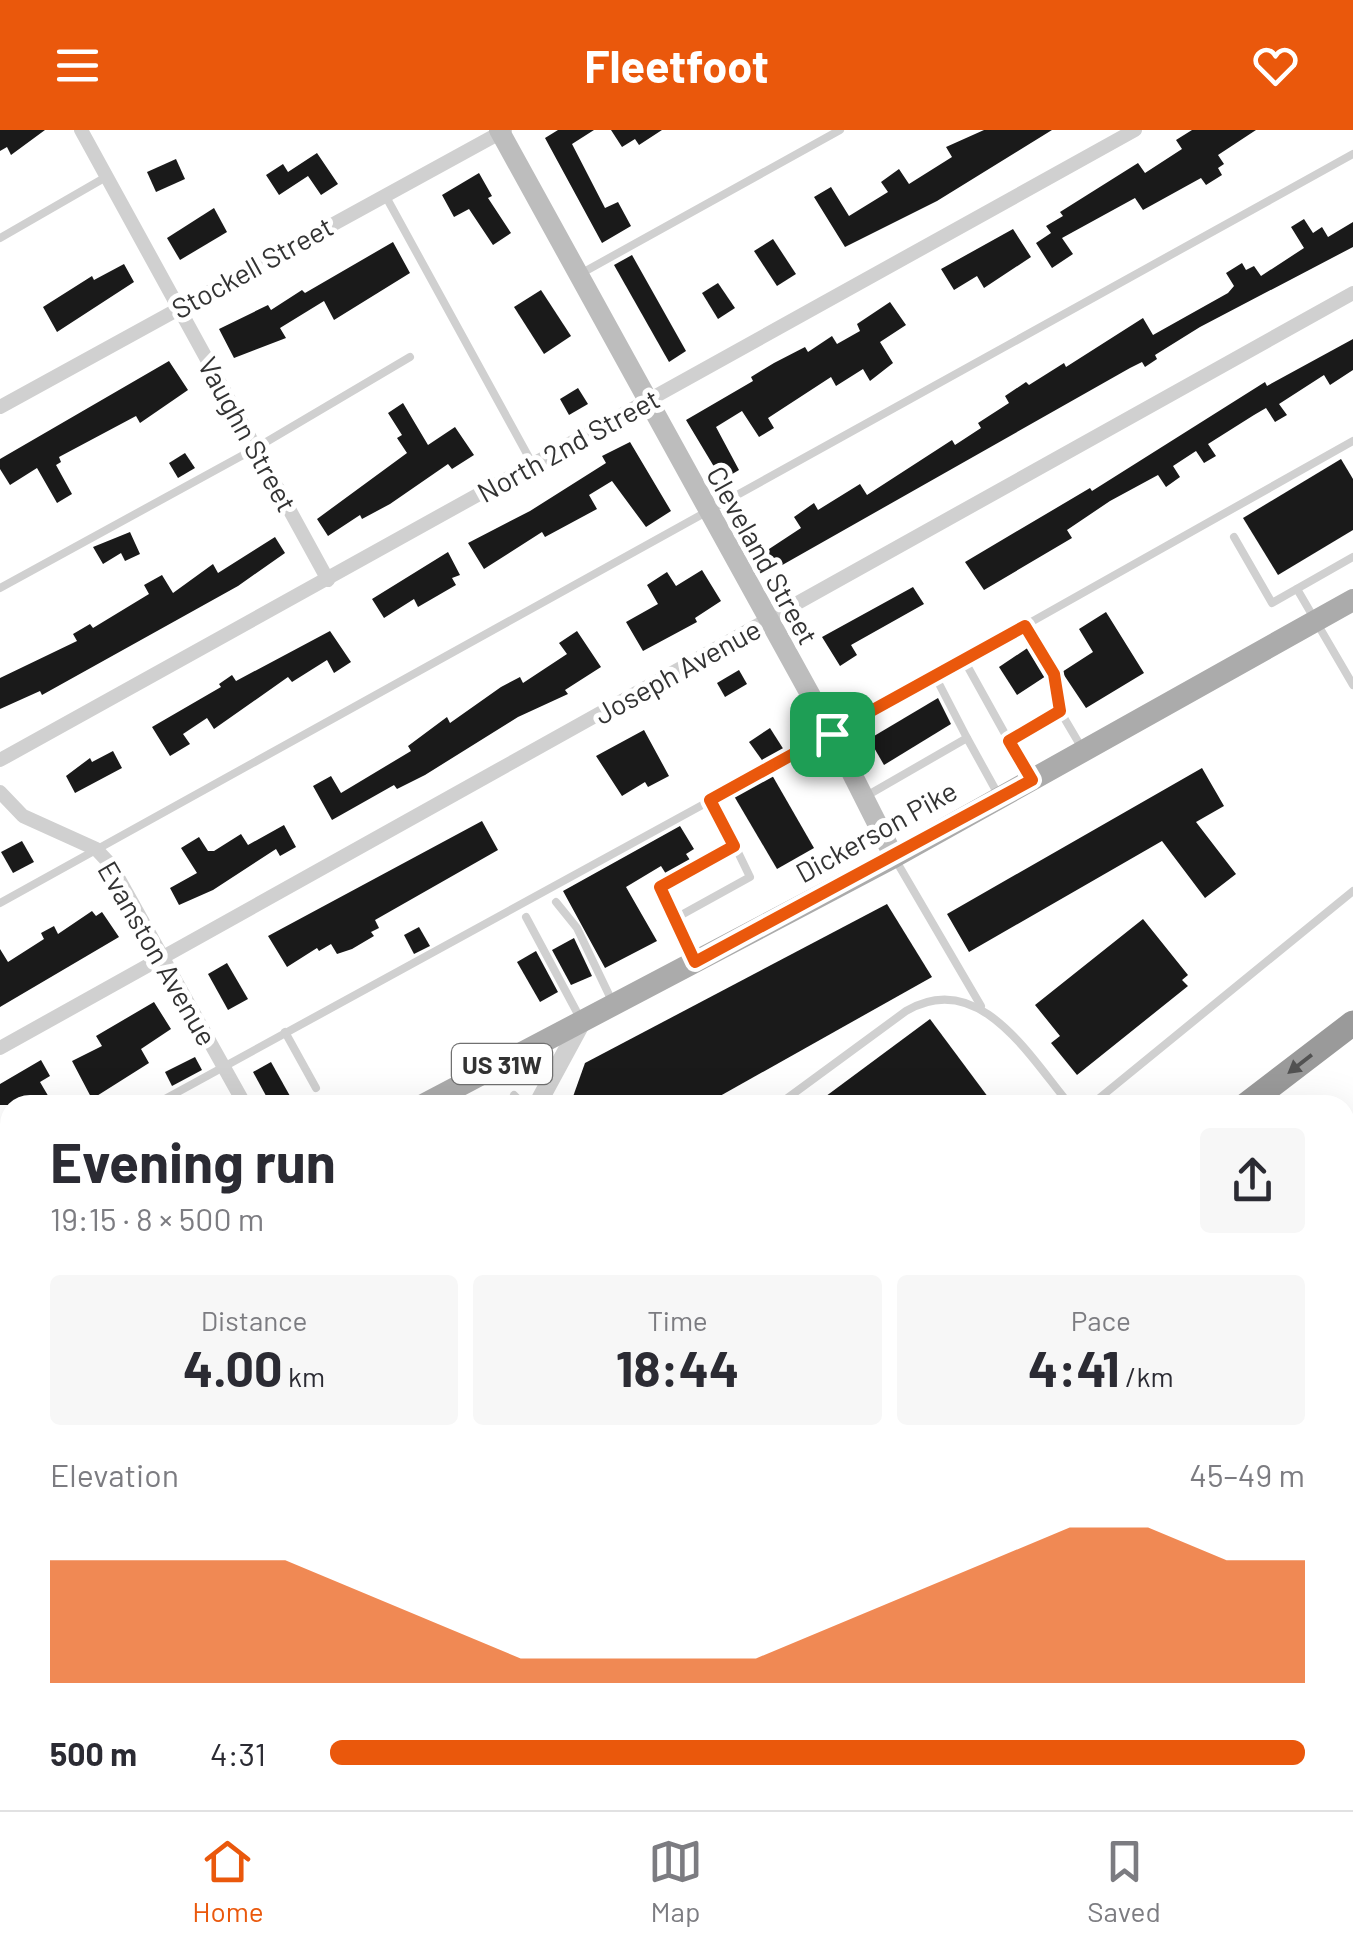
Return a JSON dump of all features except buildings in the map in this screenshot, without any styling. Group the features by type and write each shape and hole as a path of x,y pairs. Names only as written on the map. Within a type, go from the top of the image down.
{"highway":[{"path":"1259,1095 1353,1023"}],"main road":[{"name":"Cleveland Street","path":"502,131 707,512 832,734 894,857"},
{"name":"Dickerson Pike","path":"441,1095 894,857 1353,600"}],"street":[{"name":"Vaughn Street","path":"81,130 328,580"},
{"name":"North 2nd Street","path":"0,760 1135,130"},
{"name":"Stockell Street","path":"0,407 502,131"},
{"name":"Joseph Avenue","path":"0,1048 1353,293"},
{"name":"Evanston Avenue","path":"0,792 24,816 96,849 110,864 240,1095"},
{"path":"542,1095 582,1022"}],"lane":[{"path":"578,276 840,130"},
{"path":"0,903 1353,154"},
{"path":"0,238 106,177"},
{"path":"384,194 532,463"},
{"path":"0,588 256,448 410,357"},
{"path":"172,1095 832,734 1353,441"},
{"path":"1234,537 1272,603 1353,558"},
{"path":"1297,588 1353,685"},
{"path":"1025,626 1054,674 1060,711 1084,751"},
{"path":"964,660 1032,780"},
{"path":"935,676 1000,797"},
{"path":"1009,741 1060,711"},
{"path":"864,797 966,738"},
{"path":"674,918 750,877 710,800"},
{"path":"695,962 660,887 734,846"},
{"name":"Cleveland Street","path":"894,857 981,1006 1061,1095"},
{"path":"1103,1095 1353,892"},
{"path":"556,902 577,928 614,1006"},
{"path":"526,917 582,1022"},
{"path":"792,1095 926,1000 981,1006"},
{"path":"285,1032 316,1088"}],"route":[{"path":"1025,626 1054,674 1060,711 1009,741 1032,780 695,962 660,887 734,846 710,800 832,734 1025,626"}]}
